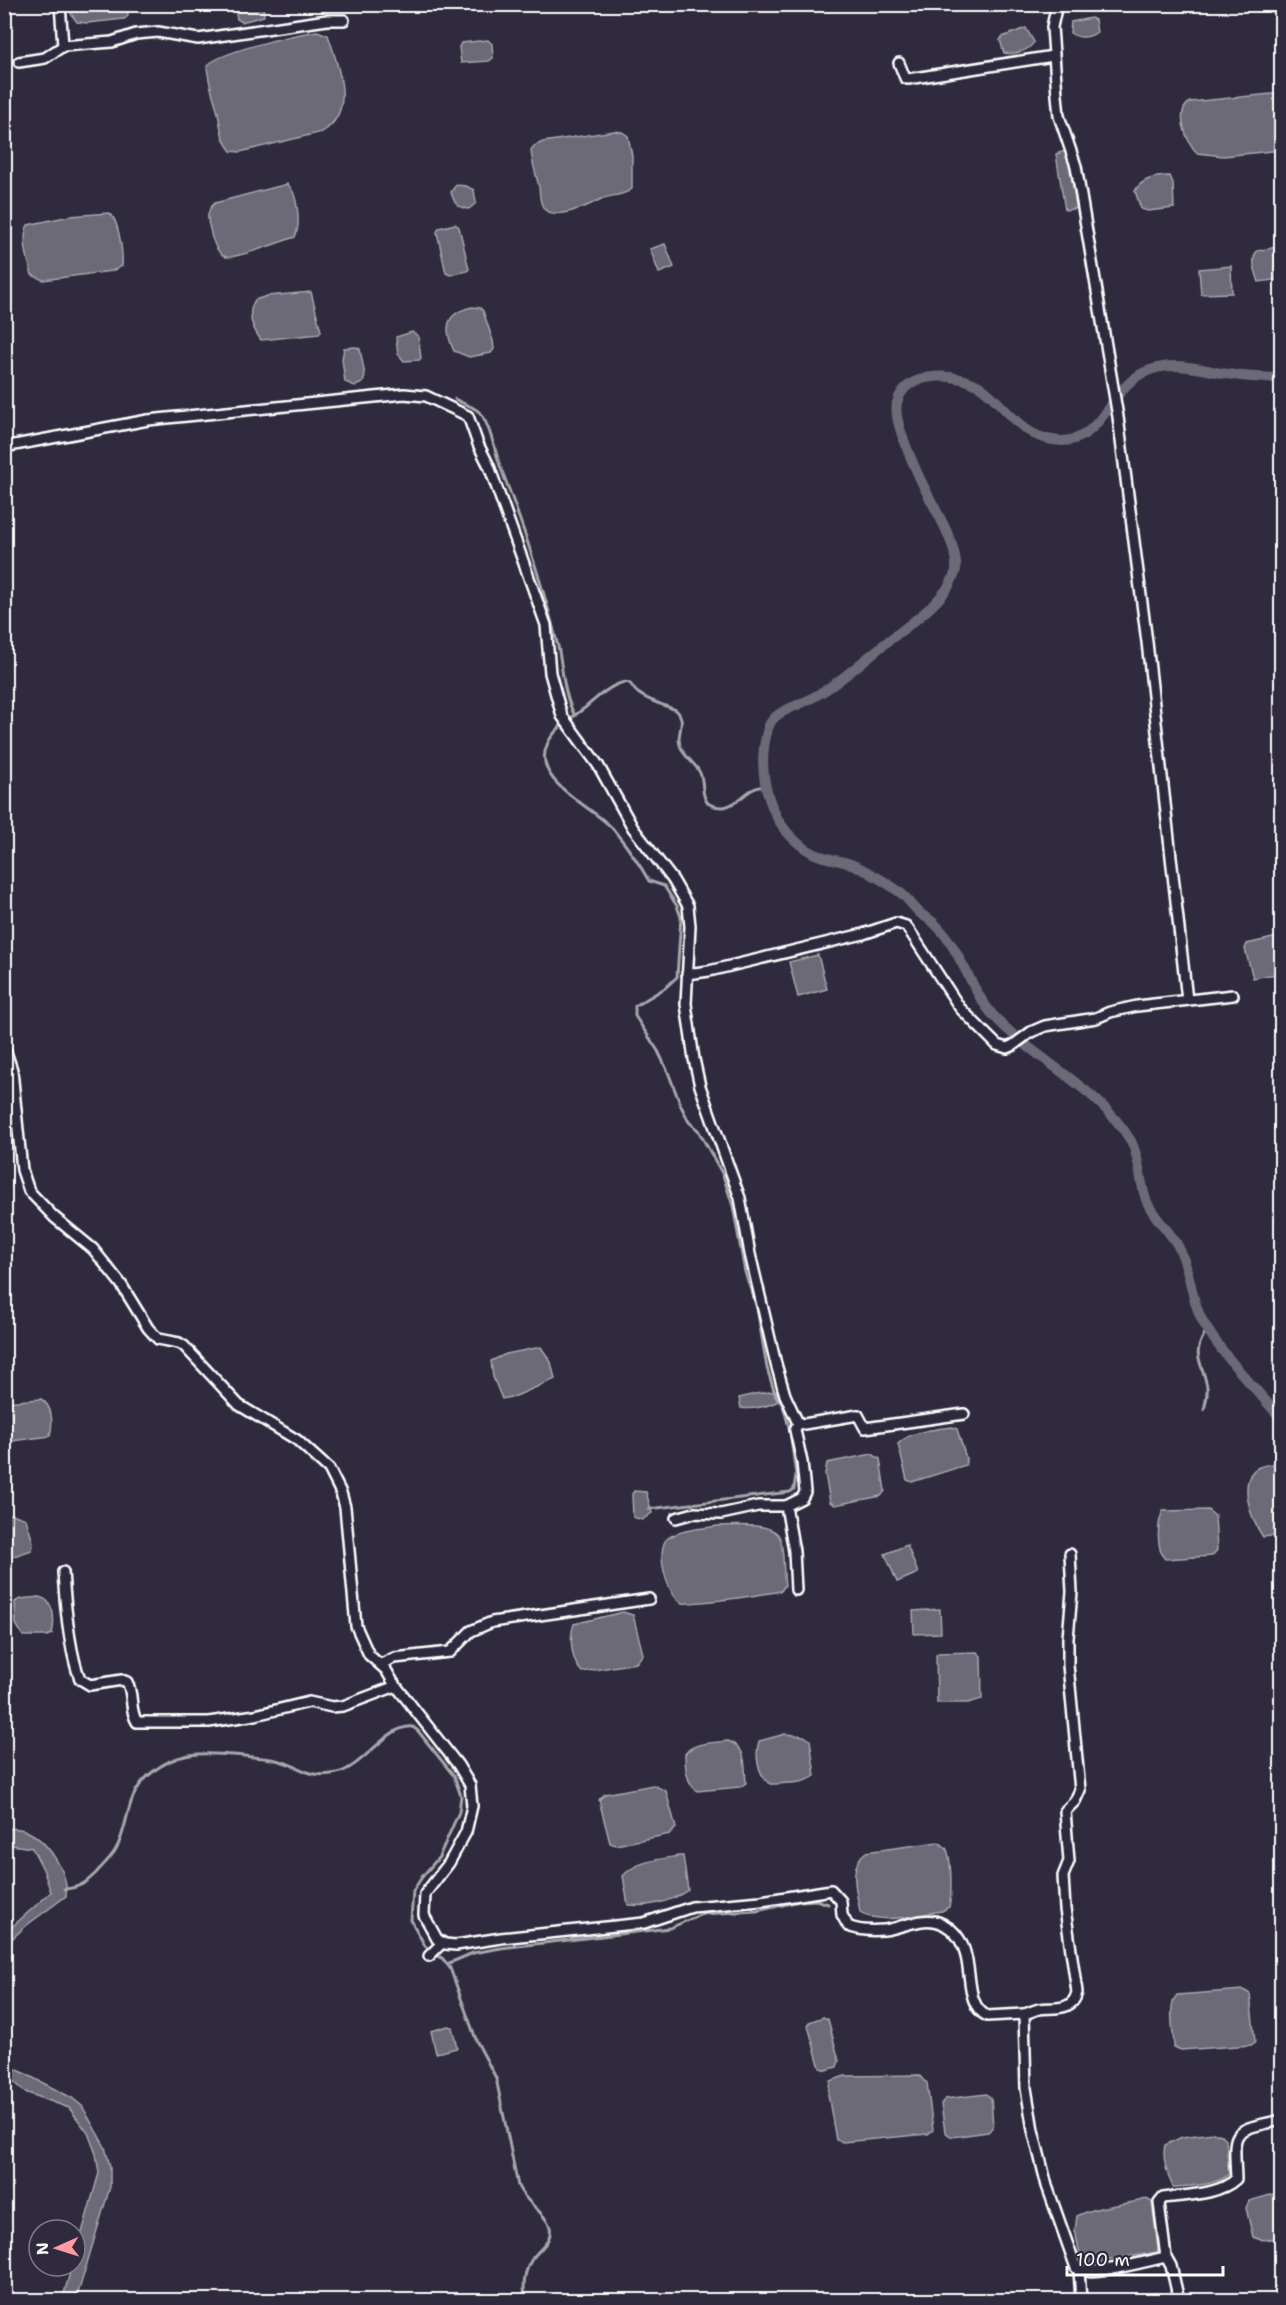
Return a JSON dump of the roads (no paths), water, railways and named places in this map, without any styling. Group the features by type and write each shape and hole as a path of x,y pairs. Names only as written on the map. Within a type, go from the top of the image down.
{"street":[{"path":"60,4 63,46"},
{"path":"1057,4 1052,27 1059,116 1076,166 1118,417 1147,642 1187,1000"},
{"path":"19,62 45,58 63,46 112,42 136,34 158,32 198,39 327,20 344,20"},
{"path":"899,63 905,78 908,79 1053,56"},
{"path":"4,447 148,420 405,394 426,396 464,413 471,421 539,604 548,635 550,673 564,718 598,765 633,828 685,897 690,916 686,1004 700,1086 740,1198 750,1254 776,1364 785,1395 798,1423 795,1430 802,1462 805,1492 802,1498 786,1506 758,1506 721,1514 694,1513 676,1518"},
{"path":"687,974 709,971 863,934 897,923 906,926 960,1008 997,1045 1012,1046 1031,1032 1045,1026 1096,1018 1110,1012 1233,995"},
{"path":"4,1046 12,1070 22,1170 29,1191 54,1217 93,1249 121,1284 148,1328 158,1339 184,1346 239,1405 297,1440 329,1469 341,1493 345,1507 356,1626 369,1655 381,1664 466,1777 472,1795 470,1818 459,1846 425,1894 424,1915 440,1945"},
{"path":"798,1423 858,1415 865,1428 964,1414"},
{"path":"786,1506 794,1551 796,1590"},
{"path":"429,1956 440,1945 644,1923 692,1907 761,1901 831,1890 841,1901 842,1915 848,1926 856,1930 885,1930 908,1923 928,1921 941,1923 949,1928 967,1954 973,1998 983,2014 987,2016 1024,2014 1038,2009 1071,2005 1076,2000 1077,1992 1065,1909 1063,1875 1069,1862 1065,1811 1075,1801 1080,1790 1068,1665 1072,1592 1070,1554"},
{"path":"63,1572 70,1628 80,1679 90,1685 122,1680 127,1682 137,1722 144,1724 209,1722 255,1715 309,1702 332,1707 343,1706 396,1686"},
{"path":"381,1664 394,1658 450,1652 471,1631 492,1622 649,1599"},
{"path":"1024,2014 1026,2088 1033,2130 1047,2186 1072,2259 1079,2270 1081,2301"},
{"path":"1179,2301 1171,2266 1166,2256 1159,2203 1163,2198 1219,2189 1232,2183 1236,2179 1233,2147 1235,2138 1242,2131 1281,2120"},
{"path":"1079,2270 1096,2270 1166,2256"}],"waterway":[{"path":"1282,378 1241,376 1184,366 1152,369 1128,383 1089,431 1077,438 1062,441 1044,438 1026,429 990,394 972,383 961,379 934,377 911,384 902,392 897,403 898,420 915,469 950,538 956,560 955,573 942,595 918,618 848,674 810,699 775,717 768,728 763,763 769,799 776,815 798,843 818,855 851,864 902,894 918,912 944,934 977,993 993,1015 1028,1046 1084,1089 1117,1122 1134,1148 1147,1202 1182,1255 1195,1304 1203,1322 1230,1360 1282,1420"},
{"path":"455,399 479,412 488,428 539,579 558,646 566,691 575,716"},
{"path":"649,1509 790,1492 794,1489 796,1475 790,1431 783,1405 776,1397 767,1368 757,1308 745,1272 733,1206 723,1175 698,1130 689,1122 658,1051 635,1016 635,1006 665,988 677,977 681,917 677,906 664,886 649,881 613,829 556,782 548,771 544,758 550,739 559,729 606,690 624,682 629,683 642,696 676,710 679,714 681,717 680,745 701,775 704,795 709,804 724,807 735,803 752,790 764,786"},
{"path":"1204,1410 1207,1389 1198,1350 1208,1328"},
{"path":"64,1889 85,1882 109,1858 120,1840 135,1792 149,1775 172,1760 195,1754 219,1754 267,1758 313,1774 337,1773 357,1763 394,1732 413,1727 418,1731 454,1776 461,1796 459,1812 439,1857 413,1891 411,1920 425,1946 443,1959 450,1968 477,2042 496,2078 518,2186 525,2198 544,2217 550,2227 547,2241 527,2268 524,2284 525,2300"},
{"path":"447,1964 473,1953 501,1948 670,1928 702,1914 757,1911 800,1901 816,1900 828,1904"}]}
